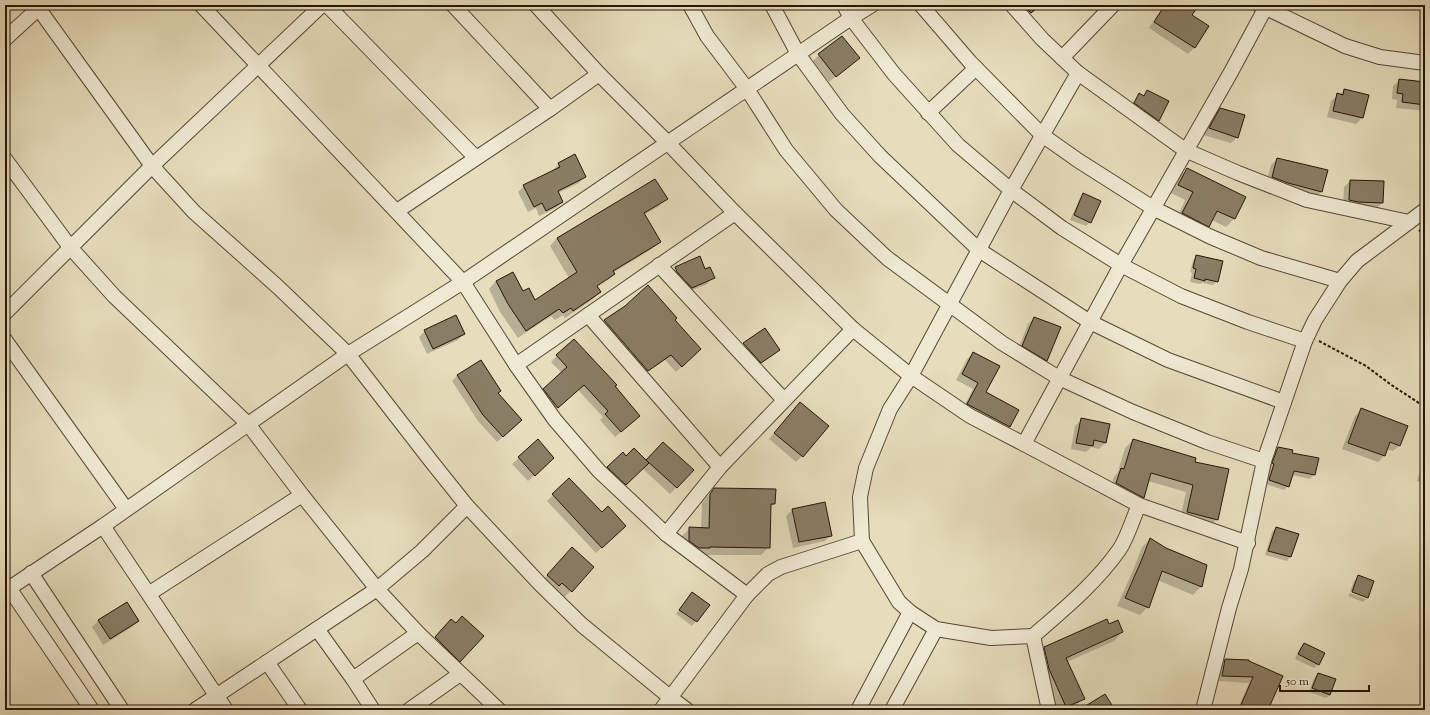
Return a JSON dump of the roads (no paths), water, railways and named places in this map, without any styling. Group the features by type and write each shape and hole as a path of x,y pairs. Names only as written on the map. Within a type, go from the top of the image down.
{"street":[{"path":"201,5 463,282 516,365 555,420 599,471 666,534 747,595"},
{"path":"5,313 152,166 322,5"},
{"path":"327,5 476,158"},
{"path":"453,5 550,108"},
{"path":"536,5 599,74 668,143 734,213 853,329 911,376 970,416 1139,505 1248,543"},
{"path":"690,5 707,36 747,90 786,150 836,210 887,258 1002,343 1059,378 1133,412 1207,442 1264,461"},
{"path":"772,5 798,54 842,114 880,156 979,250 1090,322 1168,360 1284,402"},
{"path":"844,5 851,18 894,74 958,145 1011,190 1062,228 1121,265 1181,296 1248,322 1306,338"},
{"path":"92,710 7,589 103,526 348,354 463,282 872,5"},
{"path":"921,5 976,68 1042,135 1079,161 1153,208 1211,238 1261,258 1340,281"},
{"path":"1012,5 1042,39 1078,73 1185,150 1238,174 1307,200 1409,222"},
{"path":"1062,58 1112,5"},
{"path":"5,39 39,6 152,166 194,212 278,287 348,354 467,506 540,584 582,625 687,710"},
{"path":"1024,444 1121,265 1185,150 1231,72 1264,6 1345,46 1380,57 1425,64"},
{"path":"928,113 976,68"},
{"path":"1078,73 1011,190 911,376 890,409 866,468 860,497 862,541 899,602 910,612 936,628 991,638 1032,636 1066,608 1099,575 1120,549 1139,505"},
{"path":"397,211 599,74"},
{"path":"5,159 70,247 114,296 248,424 377,589 418,634 499,710"},
{"path":"1203,710 1229,608 1248,543 1264,461 1306,338 1315,320 1340,281 1357,261 1425,210"},
{"path":"516,365 734,213"},
{"path":"659,265 784,400"},
{"path":"588,315 720,467"},
{"path":"666,534 720,467 853,329"},
{"path":"5,340 126,510"},
{"path":"150,593 302,495"},
{"path":"195,710 377,589 422,551 467,506"},
{"path":"103,526 150,593 226,710"},
{"path":"661,710 747,595 768,574 781,567 862,541"},
{"path":"31,573 122,710"},
{"path":"858,710 910,612"},
{"path":"892,710 936,628"},
{"path":"317,629 373,710"},
{"path":"353,679 418,634"},
{"path":"1032,636 1049,710"},
{"path":"267,662 300,710"},
{"path":"409,710 460,674"}]}
